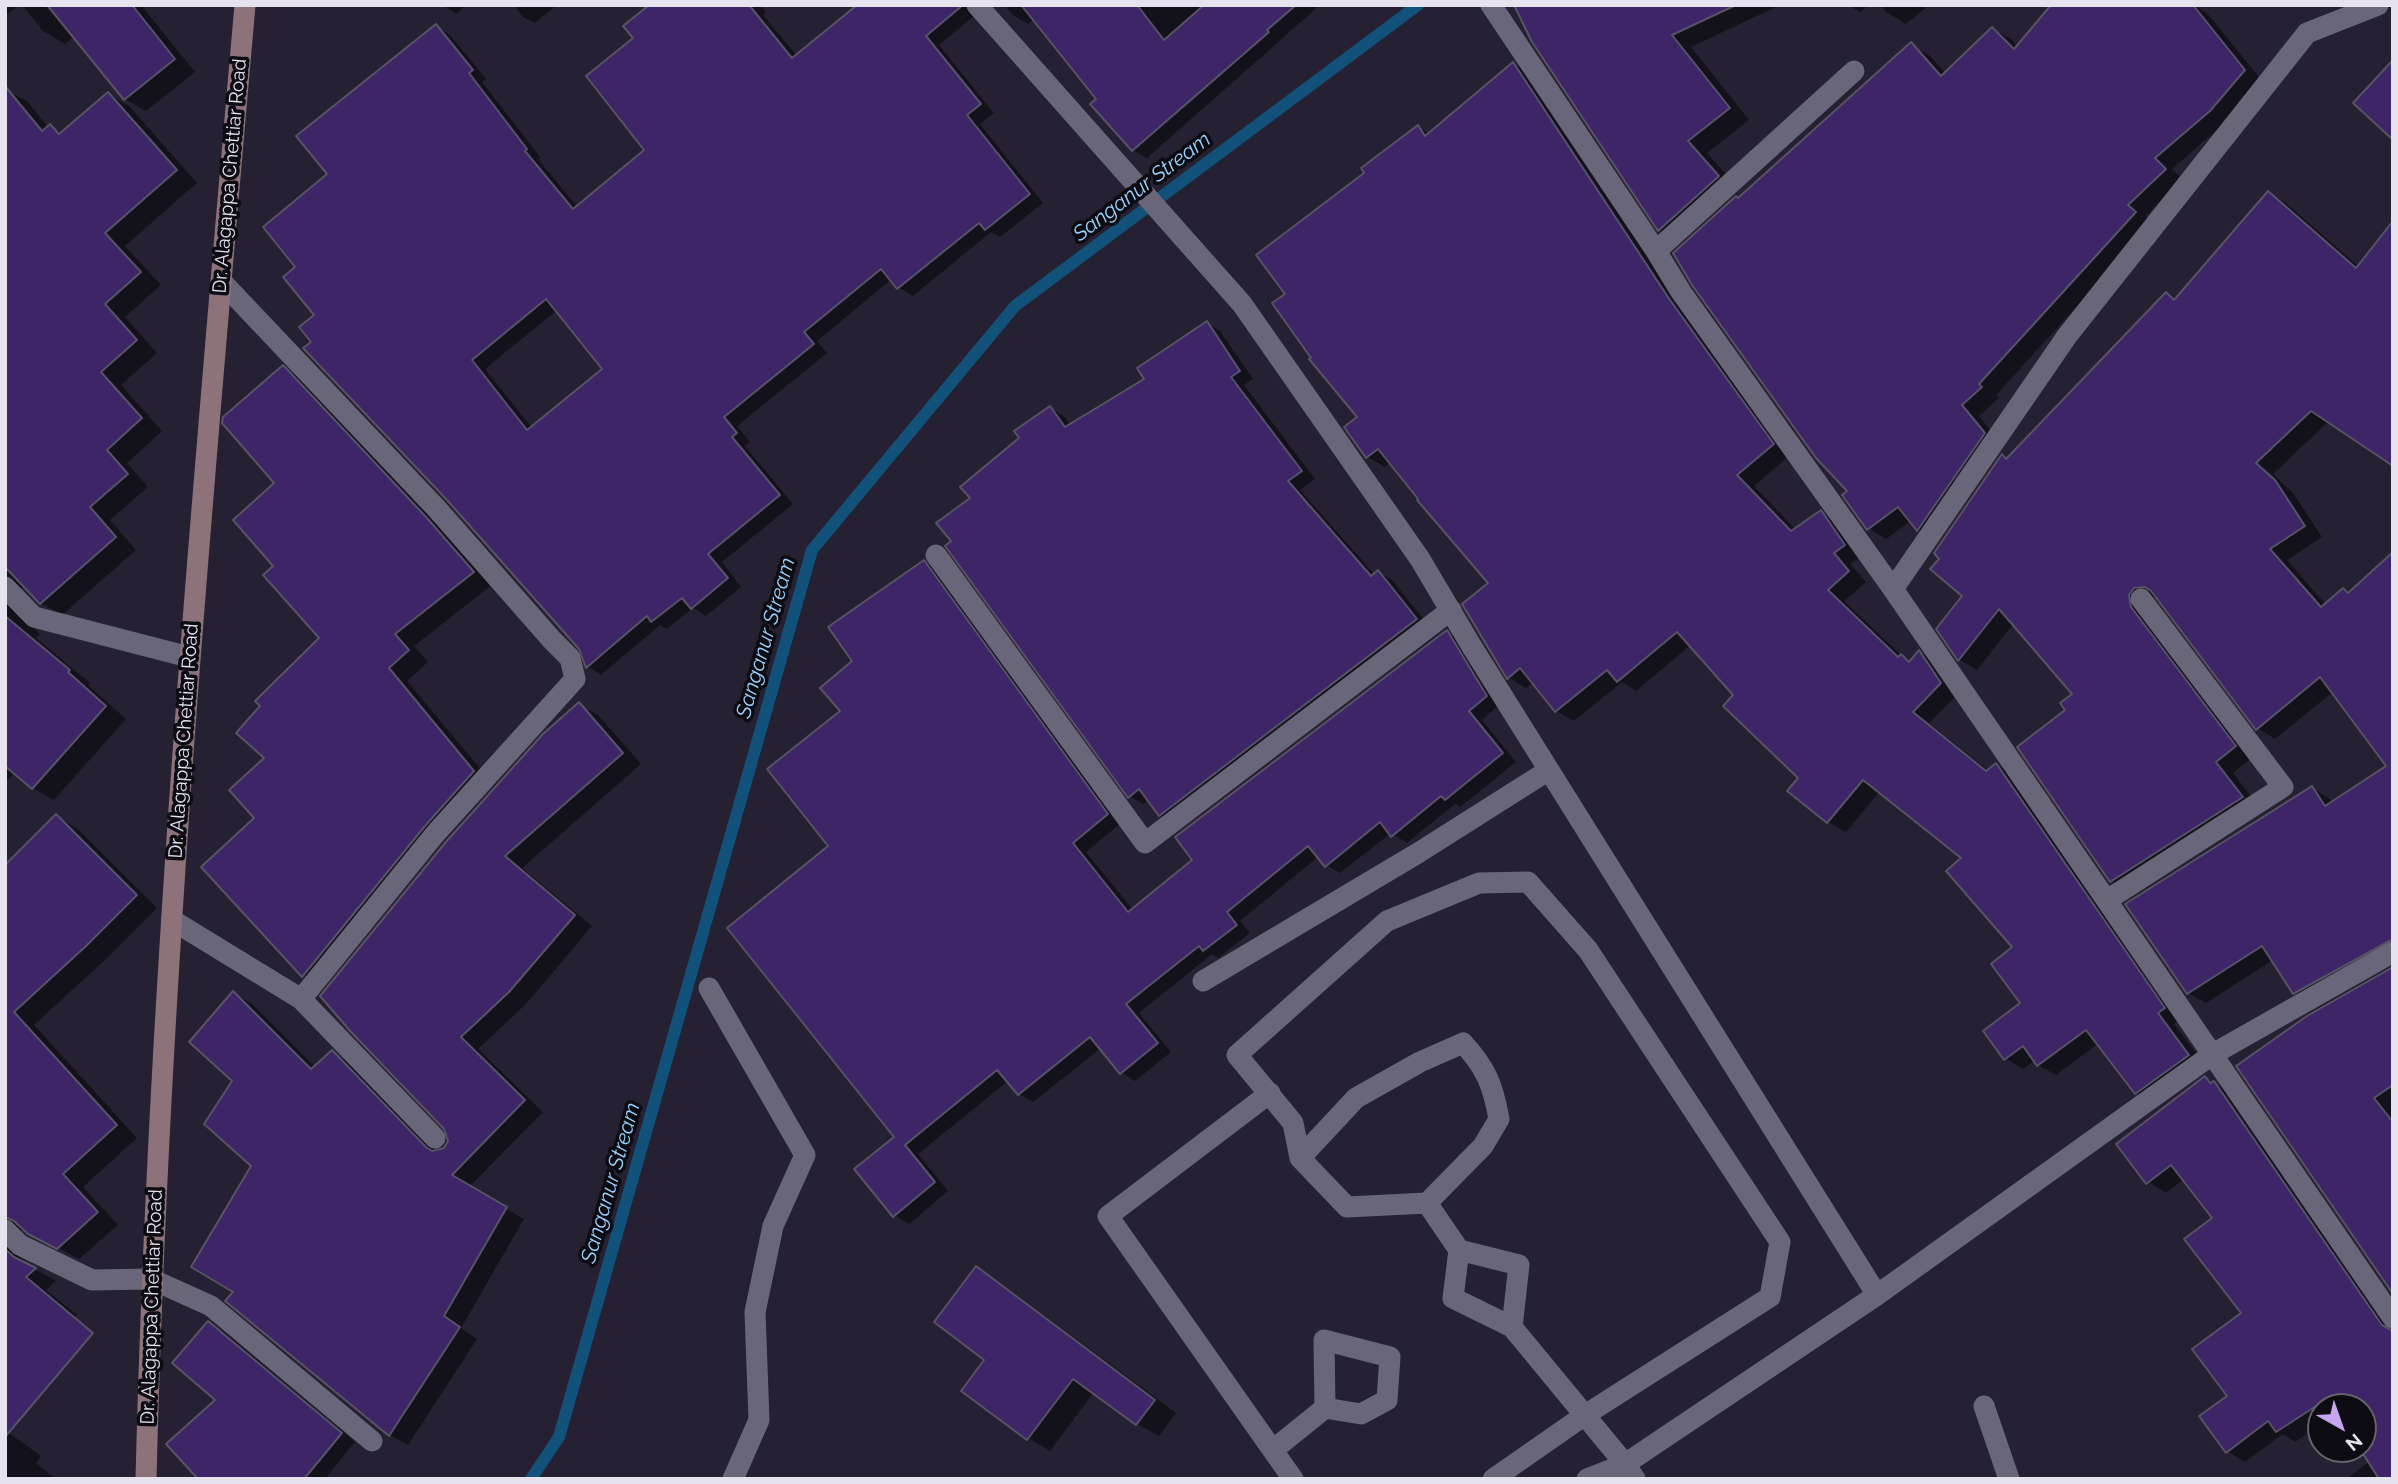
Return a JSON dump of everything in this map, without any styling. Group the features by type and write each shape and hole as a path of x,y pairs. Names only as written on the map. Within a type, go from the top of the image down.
{"street":[{"name":"Dr. Alagappa Chettiar Road","path":"146,1479 151,1279 189,657 244,5"},
{"path":"977,5 1242,304 1420,559 1877,1295"},
{"path":"1491,5 1681,292 1893,589 2393,1318"},
{"path":"1893,589 2067,337 2307,33 2378,5"},
{"path":"1656,251 1854,71"},
{"path":"221,281 438,509 570,658 575,679 435,834 301,999"},
{"path":"936,555 1145,843 1451,610"},
{"path":"5,587 34,617 189,657"},
{"path":"2107,900 2283,787 2141,599"},
{"path":"1203,981 1418,853 1549,770"},
{"path":"1300,1158 1356,1098 1420,1062 1463,1043 1481,1062 1494,1090 1499,1118 1483,1146 1427,1203 1347,1207 1300,1158 1293,1123 1237,1055 1387,921 1479,883 1528,882 1588,950 1780,1242 1770,1297 1585,1415 1493,1479"},
{"path":"172,920 301,999 435,1138"},
{"path":"1587,1479 1630,1471 2213,1054 2393,952"},
{"path":"709,988 805,1155 773,1226 755,1312 759,1420 733,1479"},
{"path":"1269,1093 1108,1216 1293,1479"},
{"path":"1427,1203 1459,1250 1453,1298 1512,1327 1630,1471"},
{"path":"5,1230 19,1245 92,1280 151,1279 211,1306 372,1441"},
{"path":"1459,1250 1519,1265 1512,1327"},
{"path":"1984,1406 2009,1479"},
{"path":"1273,1450 1325,1408"}],"building":[{"path":"47,5 132,5 175,59 124,100"},
{"path":"649,5 749,5 792,58 857,5 963,5 926,36 981,104 967,115 1030,194 985,230 979,223 897,289 881,269 804,332 814,344 724,417 737,433 732,437 780,495 708,554 728,578 691,609 682,598 651,622 647,616 586,668 579,649 447,500 303,348 311,342 299,327 314,315 283,277 295,267 263,227 327,174 296,136 436,24 473,70 469,73 527,149 525,151 573,209 644,150 586,76 633,38 623,26","holes":["546,299 602,369 527,430 472,360"]},
{"path":"1021,5 1137,5 1164,40 1204,5 1296,5 1267,30 1269,32 1132,151 1090,104 1096,99"},
{"path":"1514,5 1736,5 1672,35 1730,108 1688,141 1719,176 1658,231 1532,42"},
{"path":"2051,5 2193,5 2245,70 2210,111 2155,158 2166,169 2128,205 2136,212 1979,384 1982,387 1962,405 1985,433 1917,531 1898,507 1867,530 1842,495 1847,491 1816,458 1692,285 1673,253 1911,42 1941,76 1992,27 2014,49"},
{"path":"2393,60 2393,140 2353,103"},
{"path":"1513,62 1670,300 1774,444 1737,475 1791,531 1821,510 1845,545 1834,553 1849,571 1828,590 1898,657 1901,654 1909,662 1919,650 1941,683 1913,712 1986,771 1996,763 2165,1008 2158,1013 2189,1055 2135,1094 2086,1030 2037,1066 2023,1046 2004,1060 1983,1031 2020,1003 1991,964 2012,947 1946,871 1961,858 1863,780 1827,823 1787,791 1798,778 1723,706 1733,695 1677,632 1617,682 1607,670 1555,712 1520,668 1507,679 1462,604 1488,583 1417,500 1378,449 1366,458 1344,427 1357,417 1309,359 1311,358 1272,303 1285,294 1256,255 1364,173 1361,168 1418,125 1425,136"},
{"path":"5,86 42,131 50,124 59,134 108,92 177,170 105,233 141,272 105,304 137,340 101,372 142,418 107,450 128,474 90,507 116,537 40,604 5,567"},
{"path":"2268,191 2356,268 2393,221 2393,466 2311,411 2256,463 2275,480 2305,526 2270,549 2321,607 2343,588 2348,593 2393,552 2393,939 2293,994 2262,946 2187,994 2125,904 2312,786 2325,806 2386,766 2320,677 2256,730 2151,591 2145,587 2134,588 2129,595 2131,607 2236,746 2216,762 2243,797 2110,882 2017,747 2065,710 2060,703 2072,694 1999,609 1958,661 1936,629 1962,596 1930,569 1939,559 1934,553 2002,454 2006,459 2166,292 2174,300"},
{"path":"1207,321 1240,371 1231,377 1302,471 1288,481 1371,576 1378,570 1417,619 1159,816 1139,789 1128,798 945,546 951,541 936,523 970,498 960,487 1019,438 1014,431 1050,406 1065,427 1144,379 1137,368"},
{"path":"283,365 474,572 395,634 409,650 389,668 474,771 425,826 302,977 201,867 254,818 229,790 264,758 236,733 260,706 255,701 319,638 263,575 273,566 233,520 274,483 222,423 223,417"},
{"path":"924,560 1108,814 1073,843 1128,912 1192,860 1175,837 1447,630 1487,696 1469,711 1503,753 1445,800 1441,796 1391,837 1380,822 1325,867 1308,846 1227,912 1237,925 1203,951 1199,946 1126,1004 1158,1043 1120,1074 1090,1037 1018,1095 997,1070 905,1145 935,1182 893,1217 854,1169 894,1137 727,928 828,846 767,769 840,711 820,688 852,661 828,627"},
{"path":"5,616 70,670 68,672 106,706 32,789 5,766"},
{"path":"579,702 623,753 505,856 575,915 509,992 461,1037 525,1100 452,1175 507,1207 444,1316 460,1327 389,1436 225,1301 233,1292 191,1267 251,1166 204,1124 232,1081 189,1042 233,991 311,1069 332,1050 426,1147 432,1151 444,1148 448,1141 444,1129 320,996 445,843 543,734"},
{"path":"56,814 137,895 14,1012 117,1125 63,1174 98,1212 57,1249 28,1234 14,1221 5,1217 5,865"},
{"path":"2393,967 2393,1085 2374,1098 2393,1122 2393,1294 2236,1066 2307,1016"},
{"path":"2205,1076 2210,1083 2214,1081 2382,1325 2393,1331 2393,1479 2379,1479 2369,1463 2377,1463 2377,1393 2307,1393 2307,1412 2276,1432 2268,1421 2226,1453 2199,1416 2227,1396 2192,1349 2241,1313 2184,1239 2212,1218 2171,1165 2146,1184 2116,1144"},
{"path":"5,1249 14,1257 36,1268 26,1277 93,1333 5,1437"},
{"path":"976,1266 1155,1400 1136,1425 1073,1379 1027,1440 961,1391 984,1360 934,1322"},
{"path":"208,1321 342,1433 304,1479 198,1479 166,1444 215,1400 172,1363"}],"waterway":[{"name":"Sanganur Stream","path":"531,1479 559,1437 812,550 1015,306 1418,5"}]}
